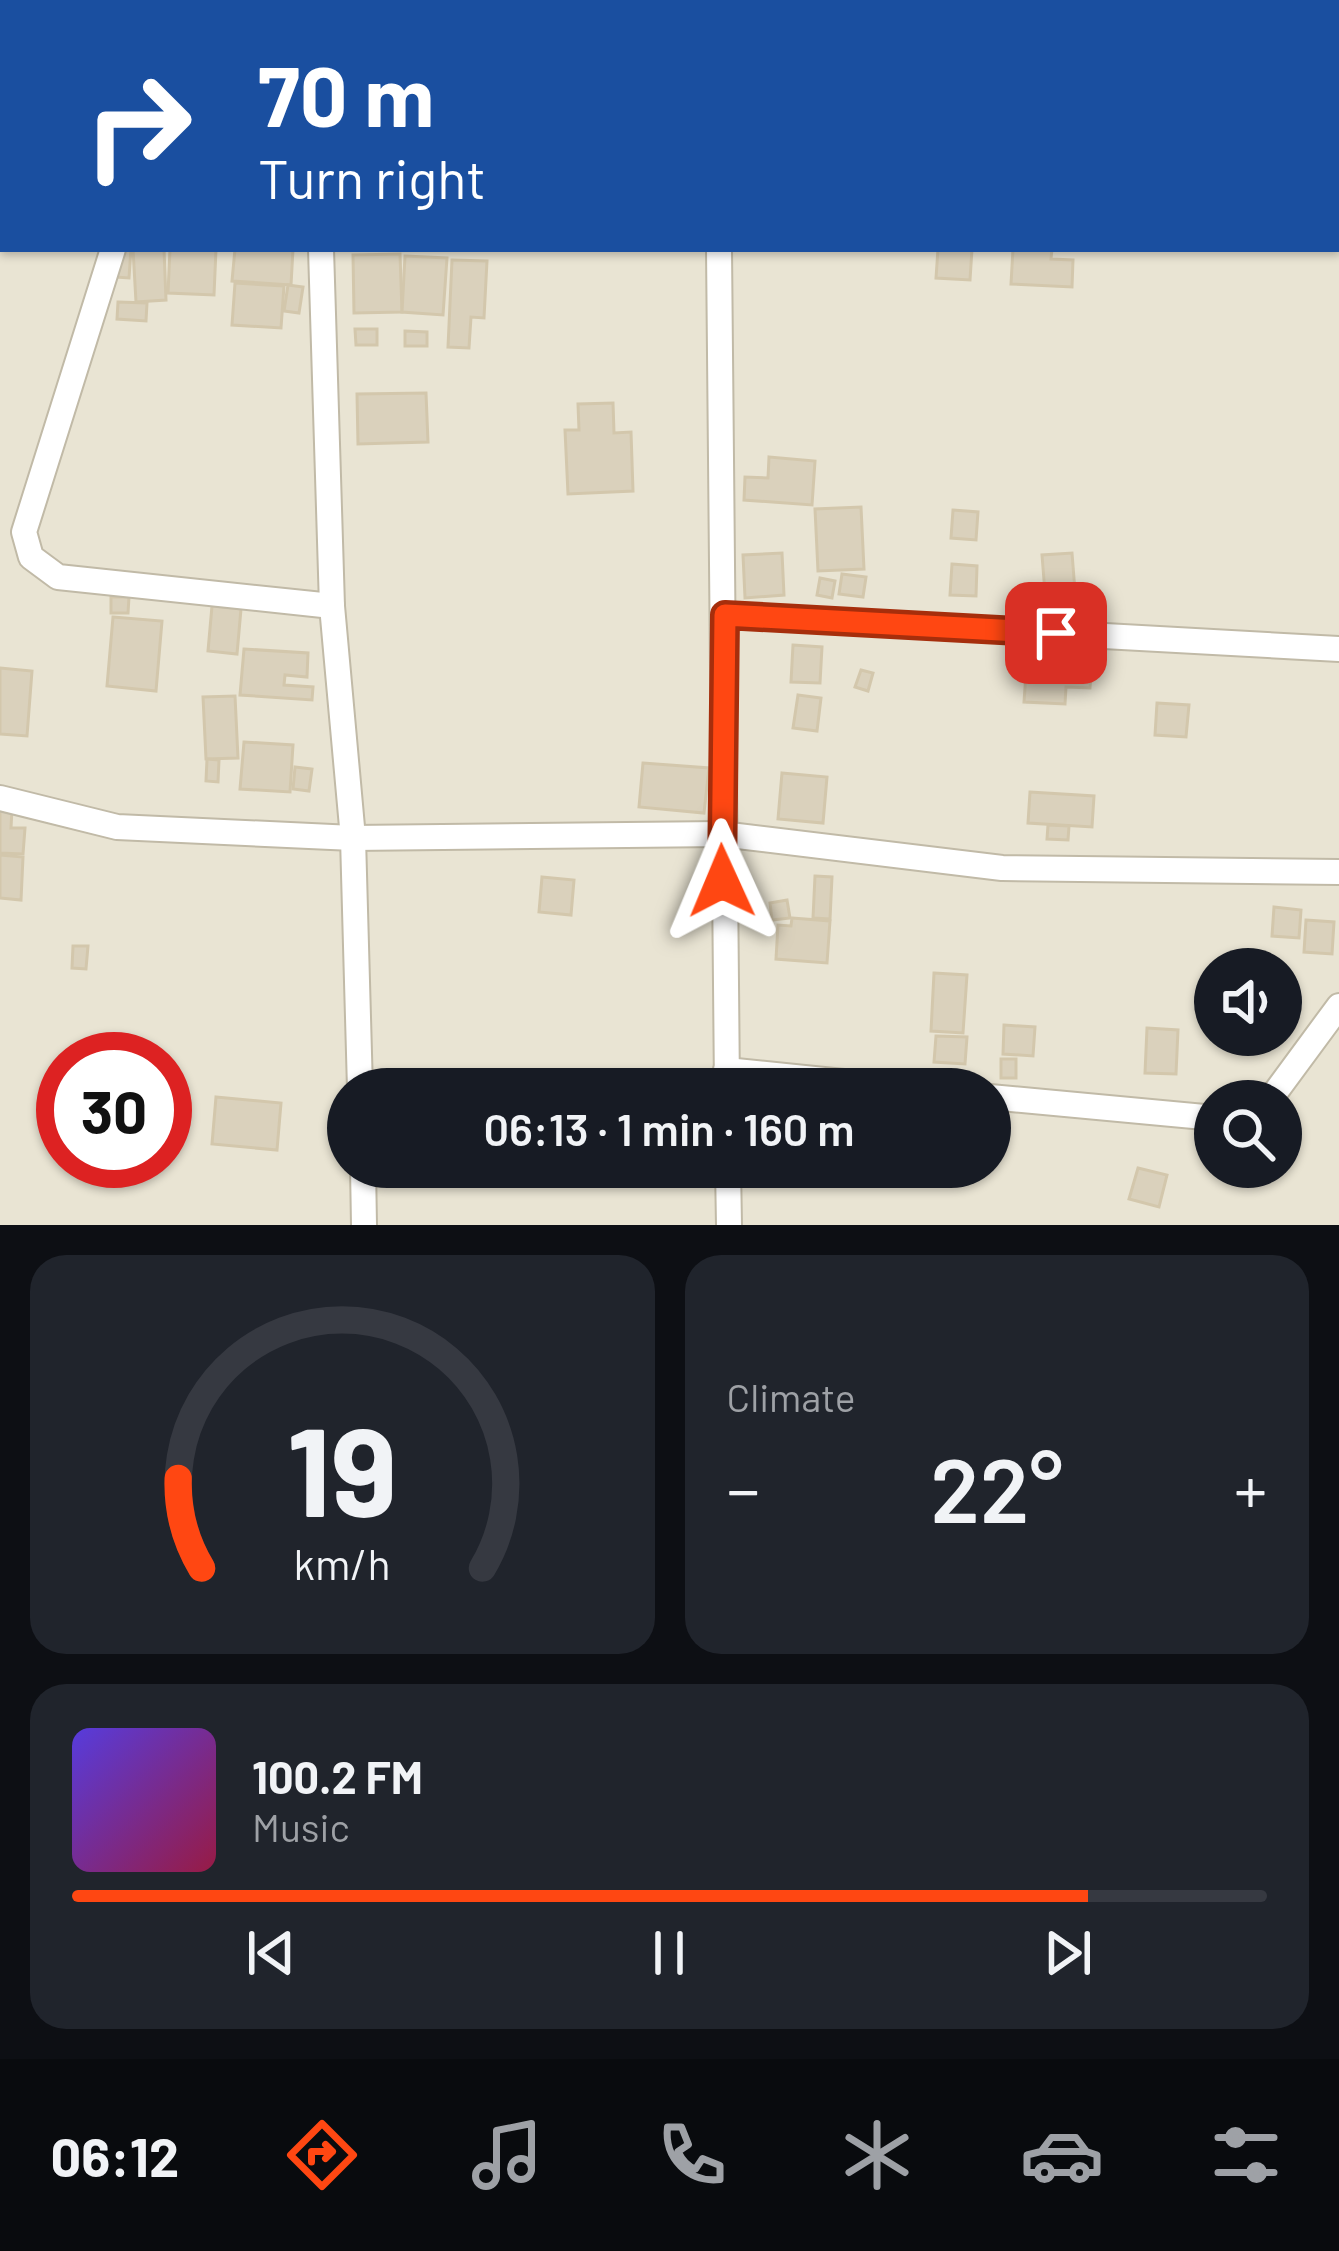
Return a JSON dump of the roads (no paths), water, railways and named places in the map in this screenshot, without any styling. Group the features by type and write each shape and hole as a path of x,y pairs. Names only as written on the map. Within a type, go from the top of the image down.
{"street":[{"path":"112,252 24,532 31,557 58,577 332,606"},
{"path":"321,252 332,606 353,838 359,1068"},
{"path":"719,252 726,1068"},
{"path":"725,615 1339,649"},
{"path":"0,797 117,826 353,838 721,834 1002,868 1339,872"},
{"path":"1284,1080 1339,1006"},
{"path":"1011,1099 1194,1116"},
{"path":"363,1188 364,1225"},
{"path":"728,1188 729,1225"}]}
